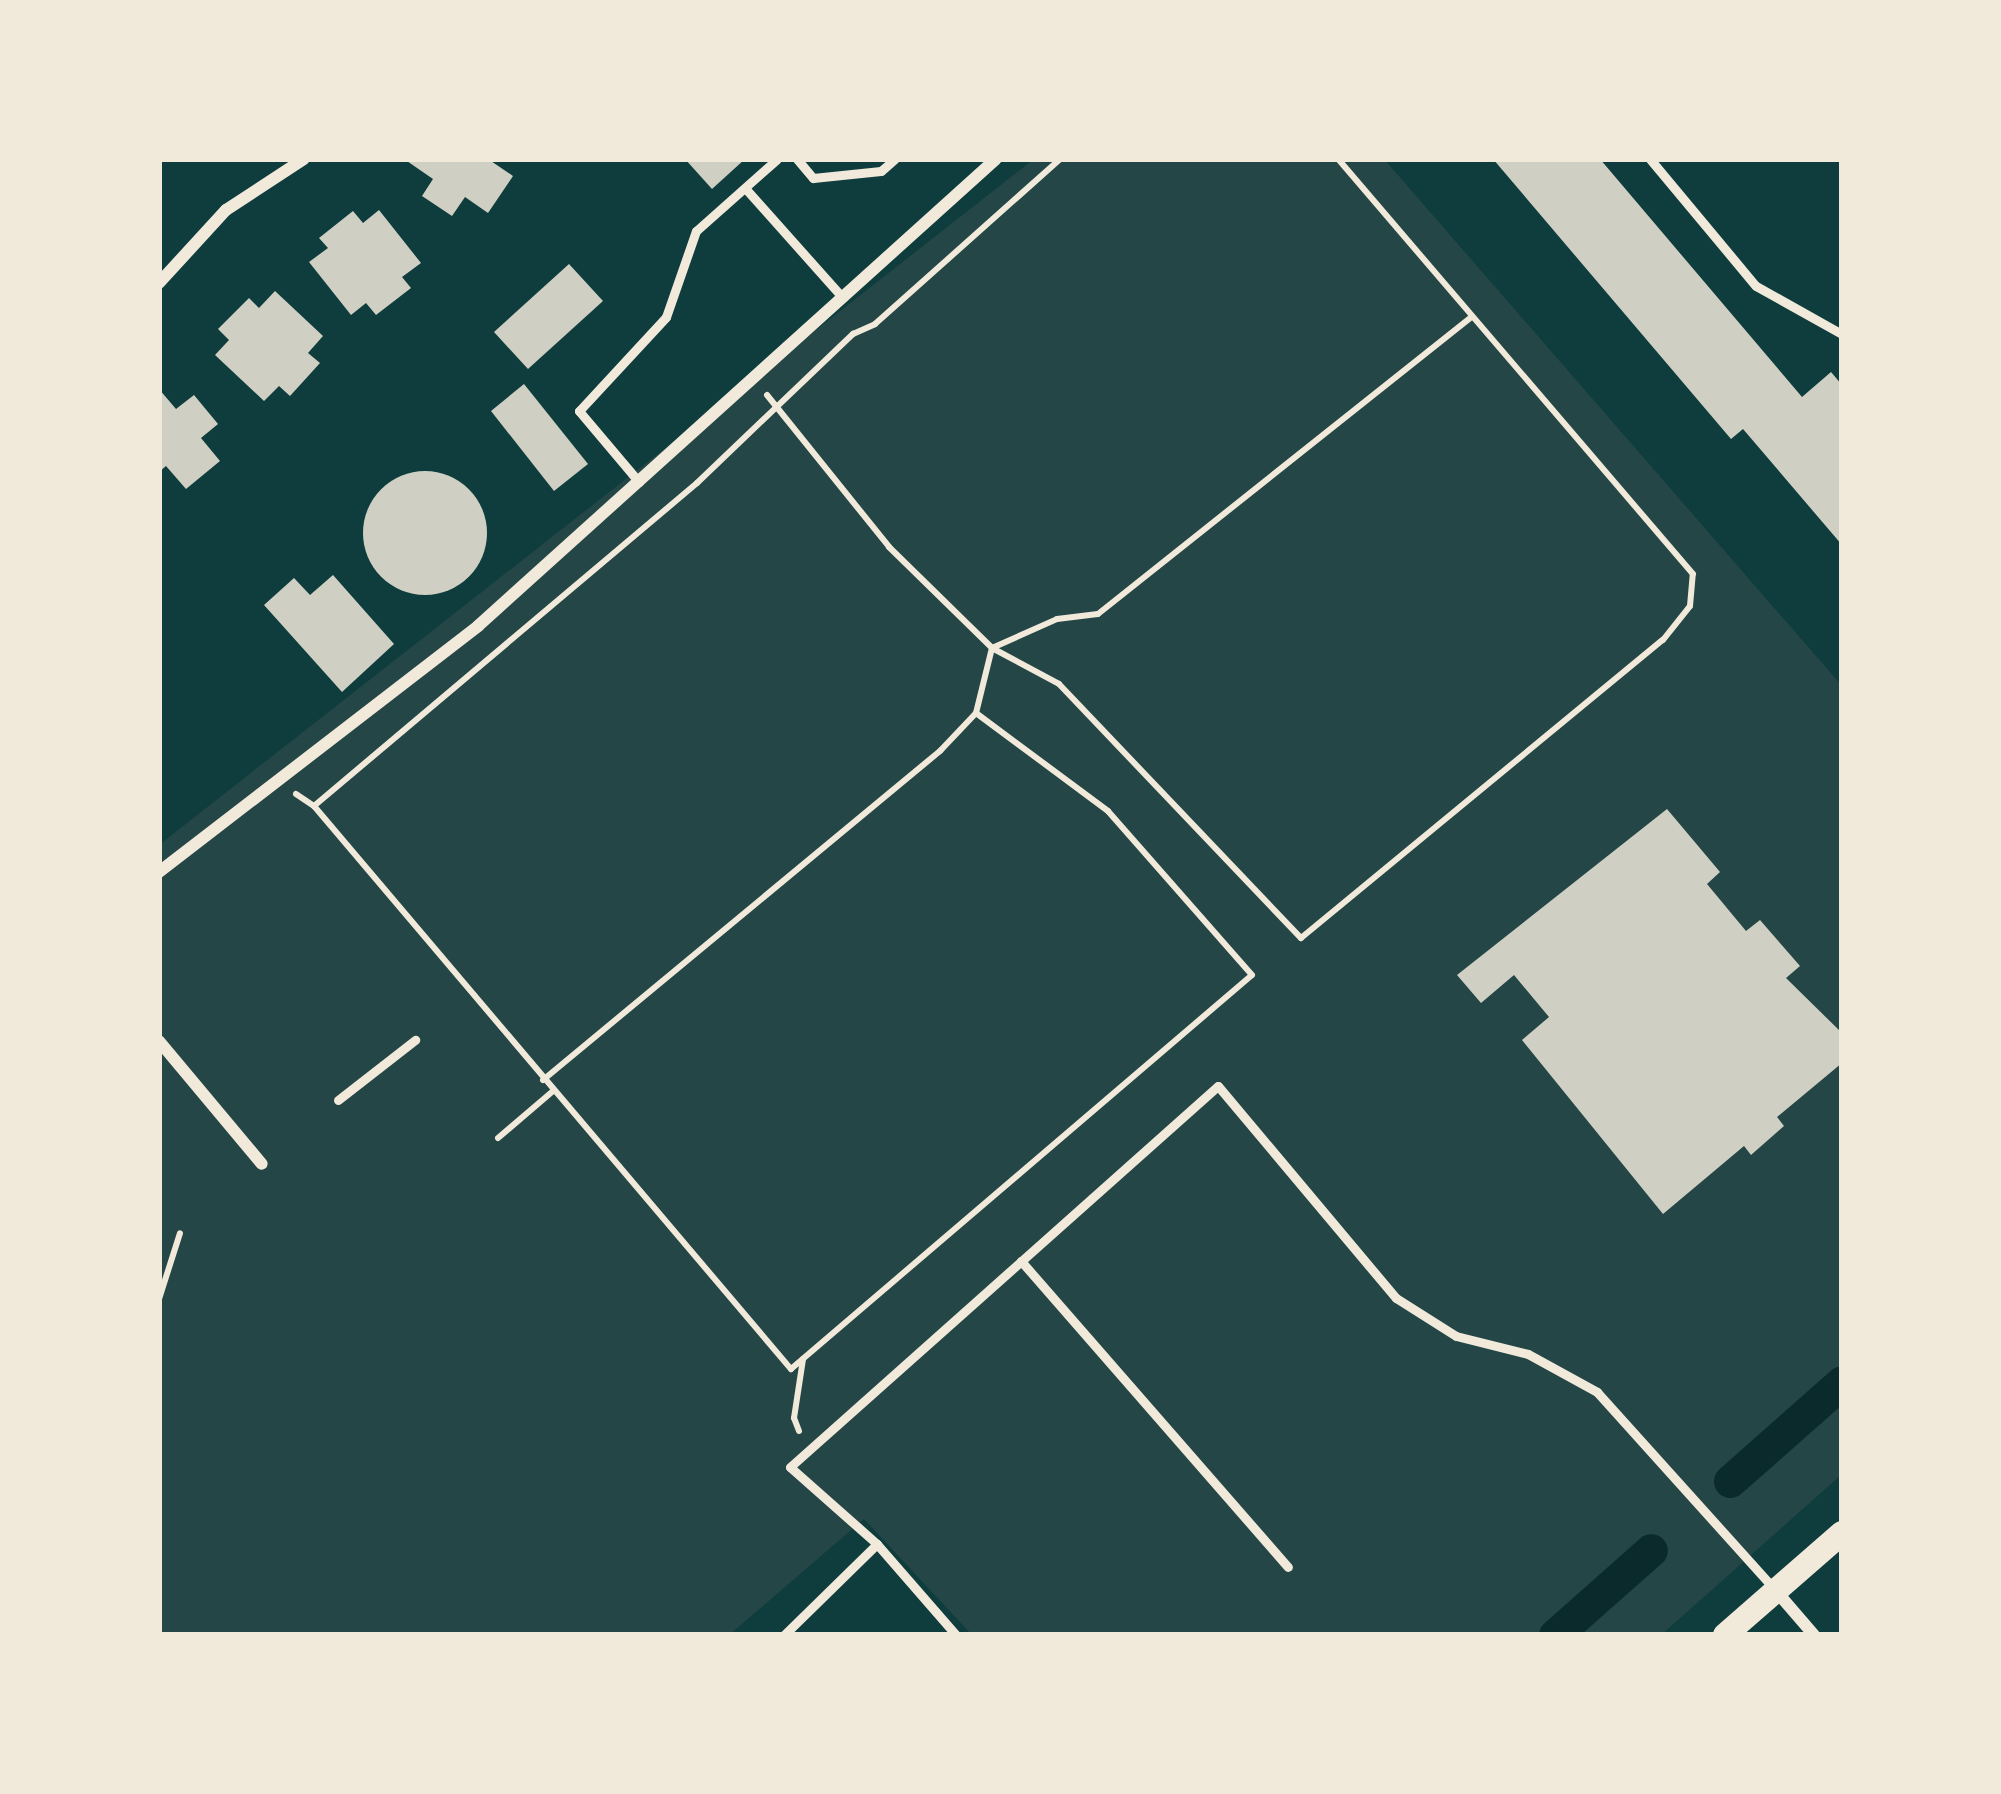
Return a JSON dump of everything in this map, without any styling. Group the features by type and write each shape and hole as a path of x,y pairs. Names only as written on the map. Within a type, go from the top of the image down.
{"main road":[{"path":"1725,1635 1842,1533"}],"street":[{"path":"159,283 226,210 304,159"},
{"path":"159,872 272,790 478,626 996,159"},
{"path":"159,1040 262,1164"},
{"path":"1775,1590 1814,1635"}],"lane":[{"path":"639,482 579,411 666,317 696,231 777,159"},
{"path":"796,159 814,178 881,171 895,159"},
{"path":"1650,159 1756,286 1842,334"},
{"path":"745,188 843,298"},
{"path":"338,1100 415,1040"},
{"path":"956,1635 877,1544 790,1466 1217,1086 1396,1298 1456,1336 1528,1354 1597,1391 1775,1590"},
{"path":"1021,1261 1288,1567"},
{"path":"784,1635 877,1544"}],"path":[{"path":"314,806 697,483 776,406 1060,159"},
{"path":"754,378 889,547 992,648 1059,685 1301,938 1663,640 1690,606 1693,574 1338,159"},
{"path":"992,648 1057,620 1098,614 1472,317"},
{"path":"543,1079 940,751 976,713 992,648"},
{"path":"272,790 314,806 791,1369 1252,975 1108,811 976,713"},
{"path":"498,1138 553,1091"},
{"path":"159,1300 180,1233"},
{"path":"800,1432 794,1418 803,1358"}],"shaded area":[{"path":"1034,159 1384,159 1842,686 1842,1474 1661,1635 972,1635 864,1519 729,1635 159,1635 159,845"}],"building":[{"path":"404,159 488,159 513,176 488,213 465,197 452,216 422,196 433,179"},
{"path":"685,159 745,159 712,189"},
{"path":"1493,159 1600,159 1802,397 1831,372 1842,385 1842,545 1743,429 1731,439"},
{"path":"379,210 421,263 402,277 411,288 376,315 366,303 351,315 309,262 328,248 319,238 353,211 363,223"},
{"path":"569,264 603,301 528,369 494,332"},
{"path":"275,291 323,336 308,353 320,363 290,396 279,386 264,401 215,355 229,340 218,329 249,298 259,308"},
{"path":"524,384 588,464 554,491 491,411"},
{"path":"159,389 176,409 194,395 218,424 201,438 220,461 186,489 166,466 159,472"},
{"path":"425,471 449,476 469,489 482,509 487,533 482,557 469,577 449,590 425,595 401,590 381,577 368,557 363,533 368,509 381,489 401,476"},
{"path":"333,575 394,644 342,692 264,605 294,578 310,595"},
{"path":"1667,809 1720,872 1707,884 1746,931 1760,920 1800,966 1786,978 1842,1033 1842,1063 1777,1117 1784,1126 1751,1155 1744,1146 1663,1214 1522,1040 1549,1017 1514,975 1481,1003 1457,975"}],"waterway":[{"path":"1730,1481 1842,1382"},
{"path":"1555,1635 1651,1550"}]}
